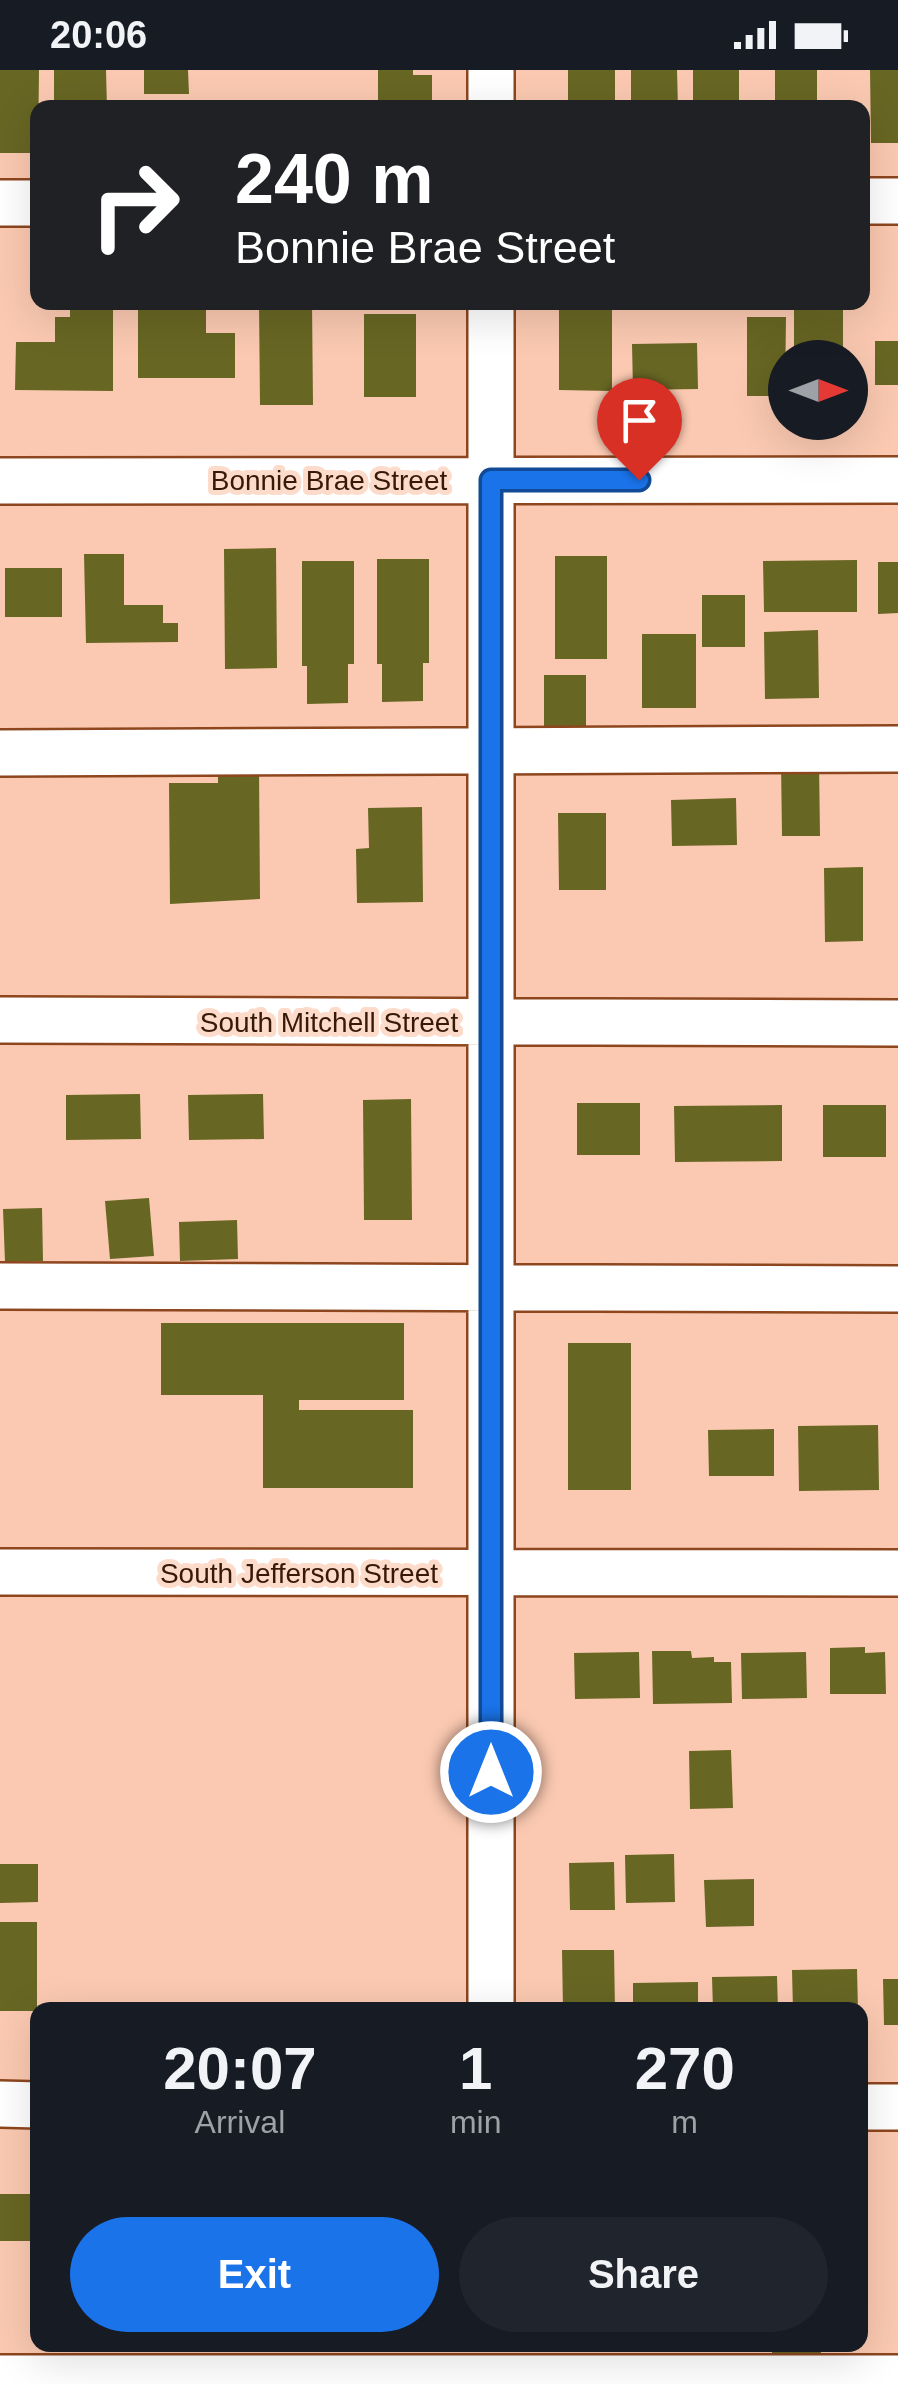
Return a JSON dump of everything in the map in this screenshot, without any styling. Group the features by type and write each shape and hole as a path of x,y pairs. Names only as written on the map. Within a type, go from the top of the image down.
{"street":[{"path":"491,70 491,100"},
{"path":"870,201 898,201"},
{"path":"0,203 30,203"},
{"path":"491,310 491,2002"},
{"name":"Bonnie Brae Street","path":"0,481 898,480"},
{"path":"0,753 898,750"},
{"name":"South Mitchell Street","path":"0,1020 898,1024"},
{"path":"0,1286 898,1290"},
{"name":"South Jefferson Street","path":"0,1572 898,1574"},
{"path":"0,2104 30,2104"},
{"path":"868,2106 898,2107"},
{"path":"0,2378 491,2369 898,2378"}],"building":[{"path":"0,70 39,70 39,100 30,100 30,153 0,153"},
{"path":"54,70 106,70 107,100 54,100"},
{"path":"144,70 188,70 189,94 144,94"},
{"path":"378,70 413,70 413,75 432,75 432,100 378,100"},
{"path":"568,70 615,70 615,100 568,100"},
{"path":"631,70 677,70 678,100 631,100"},
{"path":"693,70 739,70 739,100 693,100"},
{"path":"775,70 817,70 817,100 775,100"},
{"path":"870,70 898,70 898,143 871,143"},
{"path":"70,310 113,310 113,391 15,390 16,342 55,342 55,317 70,317"},
{"path":"138,310 206,310 206,333 235,333 235,378 138,378"},
{"path":"259,310 312,310 313,405 260,405"},
{"path":"559,310 612,310 612,391 559,390"},
{"path":"794,310 843,310 843,340 794,340"},
{"path":"364,314 416,314 416,397 364,397"},
{"path":"747,317 786,317 786,340 768,340 768,396 747,396"},
{"path":"875,341 898,341 898,385 875,385"},
{"path":"697,343 698,389 633,390 632,344"},
{"path":"276,548 277,668 225,669 224,549"},
{"path":"84,554 124,554 124,605 163,605 163,623 178,623 178,642 86,643"},
{"path":"555,556 607,556 607,659 555,659"},
{"path":"377,559 429,559 429,663 423,663 423,701 382,702 382,664 377,664"},
{"path":"857,560 857,612 764,612 763,561"},
{"path":"302,561 354,561 354,664 348,664 348,703 307,704 307,666 302,666"},
{"path":"878,562 898,562 898,613 878,614"},
{"path":"5,568 62,568 62,617 5,617"},
{"path":"702,595 745,595 745,647 702,647"},
{"path":"818,630 819,698 765,699 764,632"},
{"path":"642,634 696,634 696,708 642,708"},
{"path":"544,675 586,675 586,728 544,728"},
{"path":"819,762 820,836 782,836 781,763"},
{"path":"259,766 260,899 170,904 169,783 218,783 218,767"},
{"path":"736,798 737,845 672,846 671,800"},
{"path":"422,807 423,902 357,903 356,849 369,848 368,808"},
{"path":"558,813 606,813 606,890 559,890"},
{"path":"863,867 863,941 825,942 824,868"},
{"path":"140,1094 141,1139 66,1140 66,1095"},
{"path":"263,1094 264,1139 189,1140 188,1095"},
{"path":"411,1099 412,1220 364,1220 363,1100"},
{"path":"577,1103 640,1103 640,1155 577,1155"},
{"path":"782,1105 782,1161 675,1162 674,1106"},
{"path":"823,1105 886,1105 886,1157 823,1157"},
{"path":"149,1198 154,1256 110,1259 105,1201"},
{"path":"42,1208 43,1261 5,1262 3,1209"},
{"path":"237,1220 238,1259 180,1261 179,1222"},
{"path":"161,1323 404,1323 404,1400 299,1400 299,1410 413,1410 413,1488 263,1488 263,1395 161,1395"},
{"path":"568,1343 631,1343 631,1490 568,1490"},
{"path":"878,1425 879,1490 799,1491 798,1426"},
{"path":"774,1429 774,1476 709,1476 708,1430"},
{"path":"865,1647 865,1653 885,1652 886,1694 830,1694 830,1648"},
{"path":"652,1651 691,1651 692,1658 714,1657 714,1662 731,1662 732,1703 653,1704"},
{"path":"639,1652 640,1698 575,1699 574,1653"},
{"path":"806,1652 807,1698 742,1699 741,1653"},
{"path":"731,1750 733,1808 690,1809 689,1751"},
{"path":"674,1854 675,1902 626,1903 625,1855"},
{"path":"614,1862 615,1910 570,1910 569,1863"},
{"path":"0,1864 38,1864 38,1902 0,1903"},
{"path":"754,1879 754,1926 706,1927 704,1880"},
{"path":"0,1922 37,1922 37,2002 30,2002 30,2011 0,2011"},
{"path":"562,1950 614,1950 615,2002 563,2002"},
{"path":"857,1969 858,2002 793,2002 792,1970"},
{"path":"777,1976 778,2002 713,2002 712,1977"},
{"path":"883,1979 898,1979 898,2025 884,2025"},
{"path":"698,1982 698,2002 633,2002 633,1983"},
{"path":"0,2194 30,2194 30,2241 0,2241"},
{"path":"772,2352 821,2352 821,2364 772,2365"}],"route":[{"path":"491,1772 491,480 639,480"}]}
